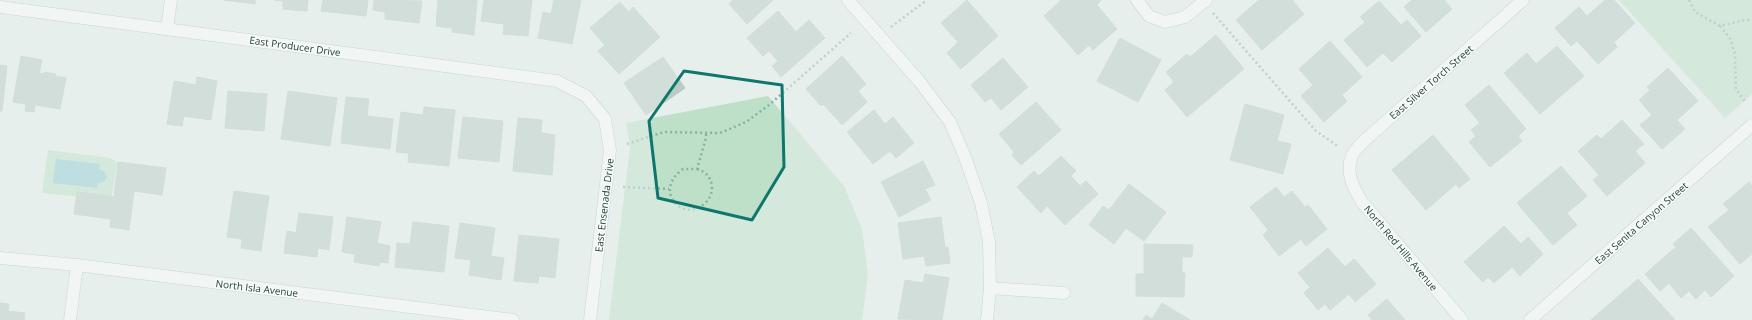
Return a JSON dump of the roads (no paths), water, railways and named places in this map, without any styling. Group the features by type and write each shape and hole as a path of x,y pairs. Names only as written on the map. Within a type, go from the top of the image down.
{"street":[{"path":"167,29 171,0"},
{"path":"848,0 919,81 950,122 965,157 981,203 989,242 990,288 987,320"},
{"path":"1137,0 1149,16 1165,22 1185,17 1208,5"},
{"name":"East Silver Torch Street","path":"1350,170 1352,156 1364,141 1523,0"},
{"name":"East Producer Drive","path":"0,7 557,81 586,96"},
{"name":"East Ensenada Drive","path":"586,96 604,119 610,150 590,320"},
{"name":"East Senita Canyon Street","path":"1530,320 1752,125"},
{"name":"North Red Hills Avenue","path":"1350,170 1352,186 1362,202 1462,320"},
{"name":"North Isla Avenue","path":"0,258 78,265 514,320"},
{"path":"70,320 78,265"},
{"path":"990,288 1064,293"}],"water":[{"path":"56,159 100,164 99,169 105,172 107,177 104,182 98,183 97,188 53,183"}]}
